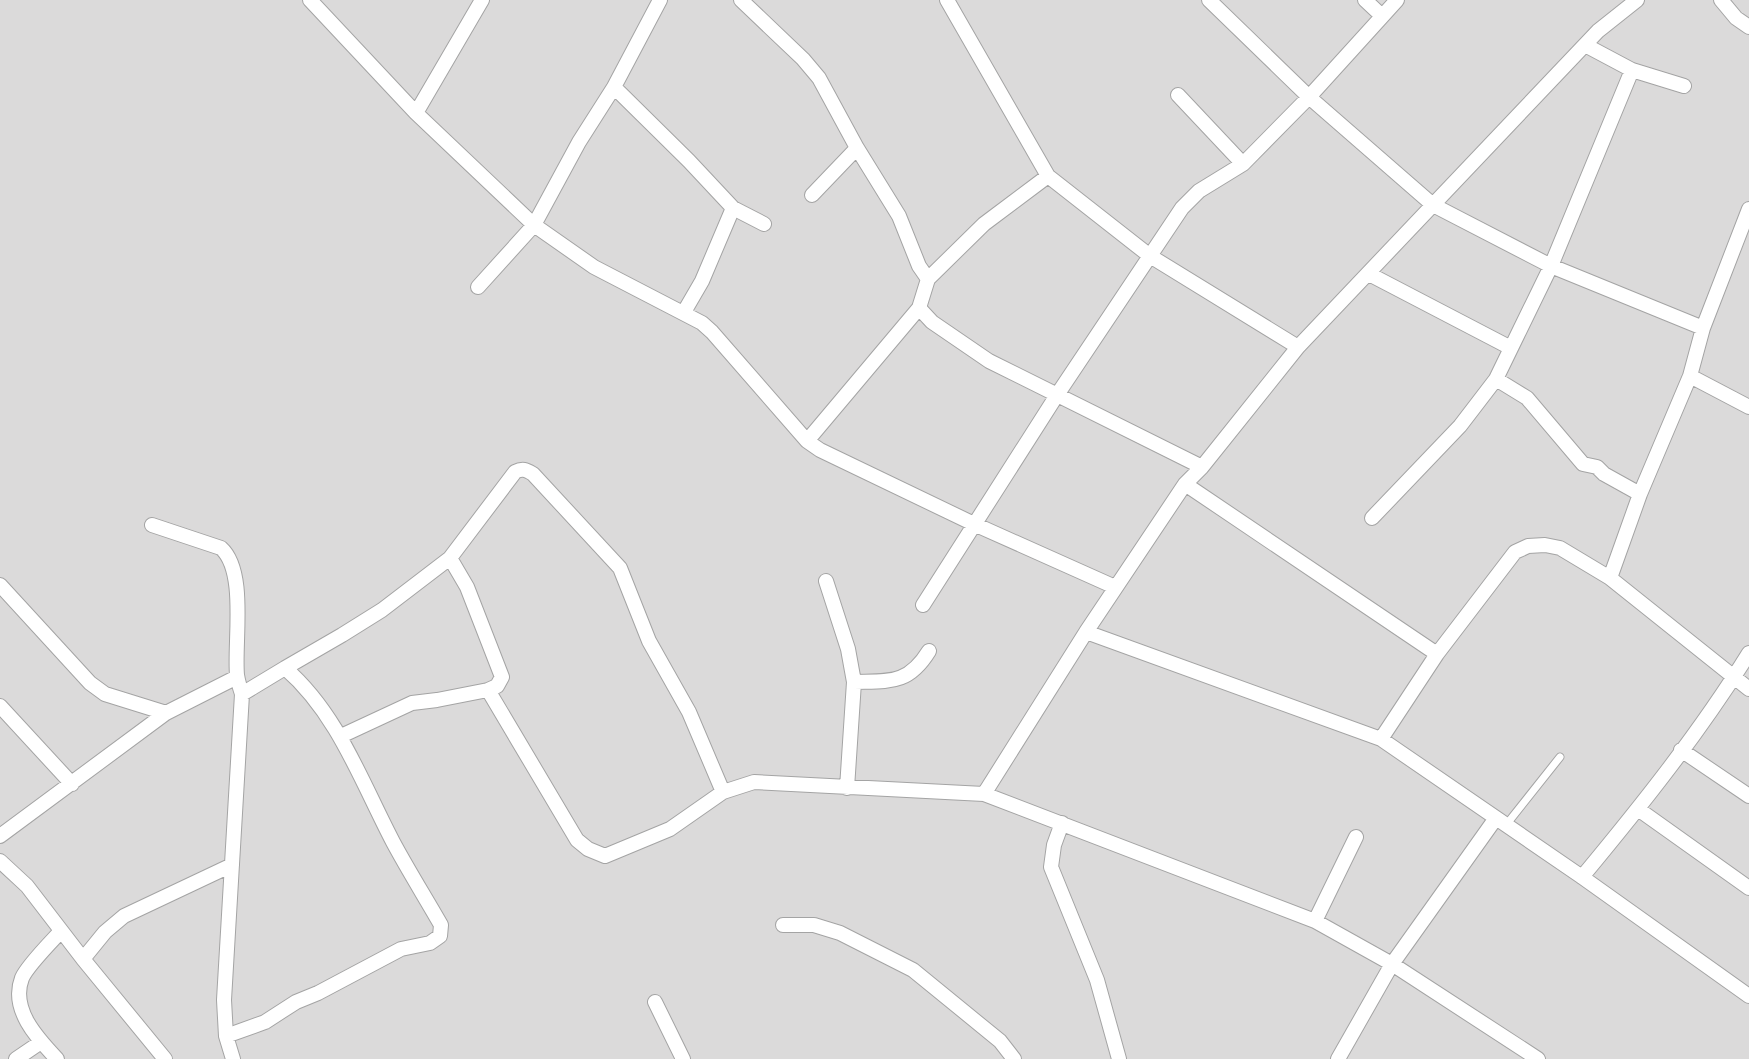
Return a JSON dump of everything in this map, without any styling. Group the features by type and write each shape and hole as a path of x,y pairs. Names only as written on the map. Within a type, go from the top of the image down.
{"street":[{"path":"310,0 416,113 534,225 594,267 702,323 807,441 820,450 974,524 1115,587"},
{"path":"416,113 482,0"},
{"path":"478,287 534,225 579,142 614,87 660,0"},
{"path":"741,0 803,59 819,78 856,148 899,216 919,266 928,279"},
{"path":"947,0 1048,176 1150,256 1298,347"},
{"path":"1209,0 1309,97 1433,205 1551,266 1703,328"},
{"path":"1365,0 1382,16"},
{"path":"923,605 1057,395 1188,202 1199,191 1243,164 1309,97 1397,0"},
{"path":"1721,0 1736,18 1749,27"},
{"path":"984,794 1115,587 1185,484 1202,467 1298,347 1598,31 1632,2"},
{"path":"1585,45 1632,70 1684,87"},
{"path":"1372,518 1460,426 1496,379 1551,266 1632,70"},
{"path":"614,87 733,208 764,224"},
{"path":"1178,95 1243,164"},
{"path":"812,195 856,148"},
{"path":"807,441 919,308 928,279 984,224 1048,176"},
{"path":"684,312 702,281 733,208"},
{"path":"1610,578 1640,494 1690,376 1703,328 1748,213"},
{"path":"1369,274 1511,348"},
{"path":"919,308 932,322 989,361 1202,467"},
{"path":"1690,376 1749,407"},
{"path":"1496,379 1527,398 1583,464 1597,467 1604,474 1640,494"},
{"path":"242,693 382,610 450,558 515,472 521,469 526,470 533,474 620,568 649,641 688,712 723,792"},
{"path":"1185,484 1437,654"},
{"path":"152,525 221,548 229,555 238,603 237,677 242,693 224,1000 226,1036 233,1059"},
{"path":"1381,740 1437,654 1515,552 1528,546 1545,545 1560,549 1610,578 1749,689"},
{"path":"341,736 412,703 488,690 497,686 502,676 467,587 450,558"},
{"path":"826,581 850,656 854,682 847,788"},
{"path":"0,585 90,683 105,694 166,713"},
{"path":"1086,632 1381,740 1582,877 1749,996"},
{"path":"854,682 897,680 923,662 929,651"},
{"path":"1582,877 1638,809 1749,653"},
{"path":"226,1036 265,1022 296,1002 318,993 401,949 430,943 440,936 441,925 392,840 341,736 298,679 285,668"},
{"path":"0,836 166,713 237,677"},
{"path":"488,690 577,840 588,849 605,856 670,829 723,792 754,782 984,794 1314,921 1392,964 1538,1059"},
{"path":"0,706 72,784"},
{"path":"1681,750 1749,796"},
{"path":"1638,809 1749,888"},
{"path":"1338,1059 1392,964 1501,822"},
{"path":"1062,823 1054,845 1051,867 1097,980 1119,1059"},
{"path":"1314,921 1356,837"},
{"path":"0,861 27,886 165,1059"},
{"path":"83,959 105,932 124,916 232,865"},
{"path":"783,925 814,925 840,933 913,970 1000,1041 1014,1059"},
{"path":"57,1059 25,1019 18,996 22,976 61,931"},
{"path":"655,1002 682,1059"},
{"path":"16,1059 42,1042"}],"lane":[{"path":"1501,822 1560,757"}],"shaded area":[{"path":"0,0 1749,0 1749,1059 0,1059"}]}
